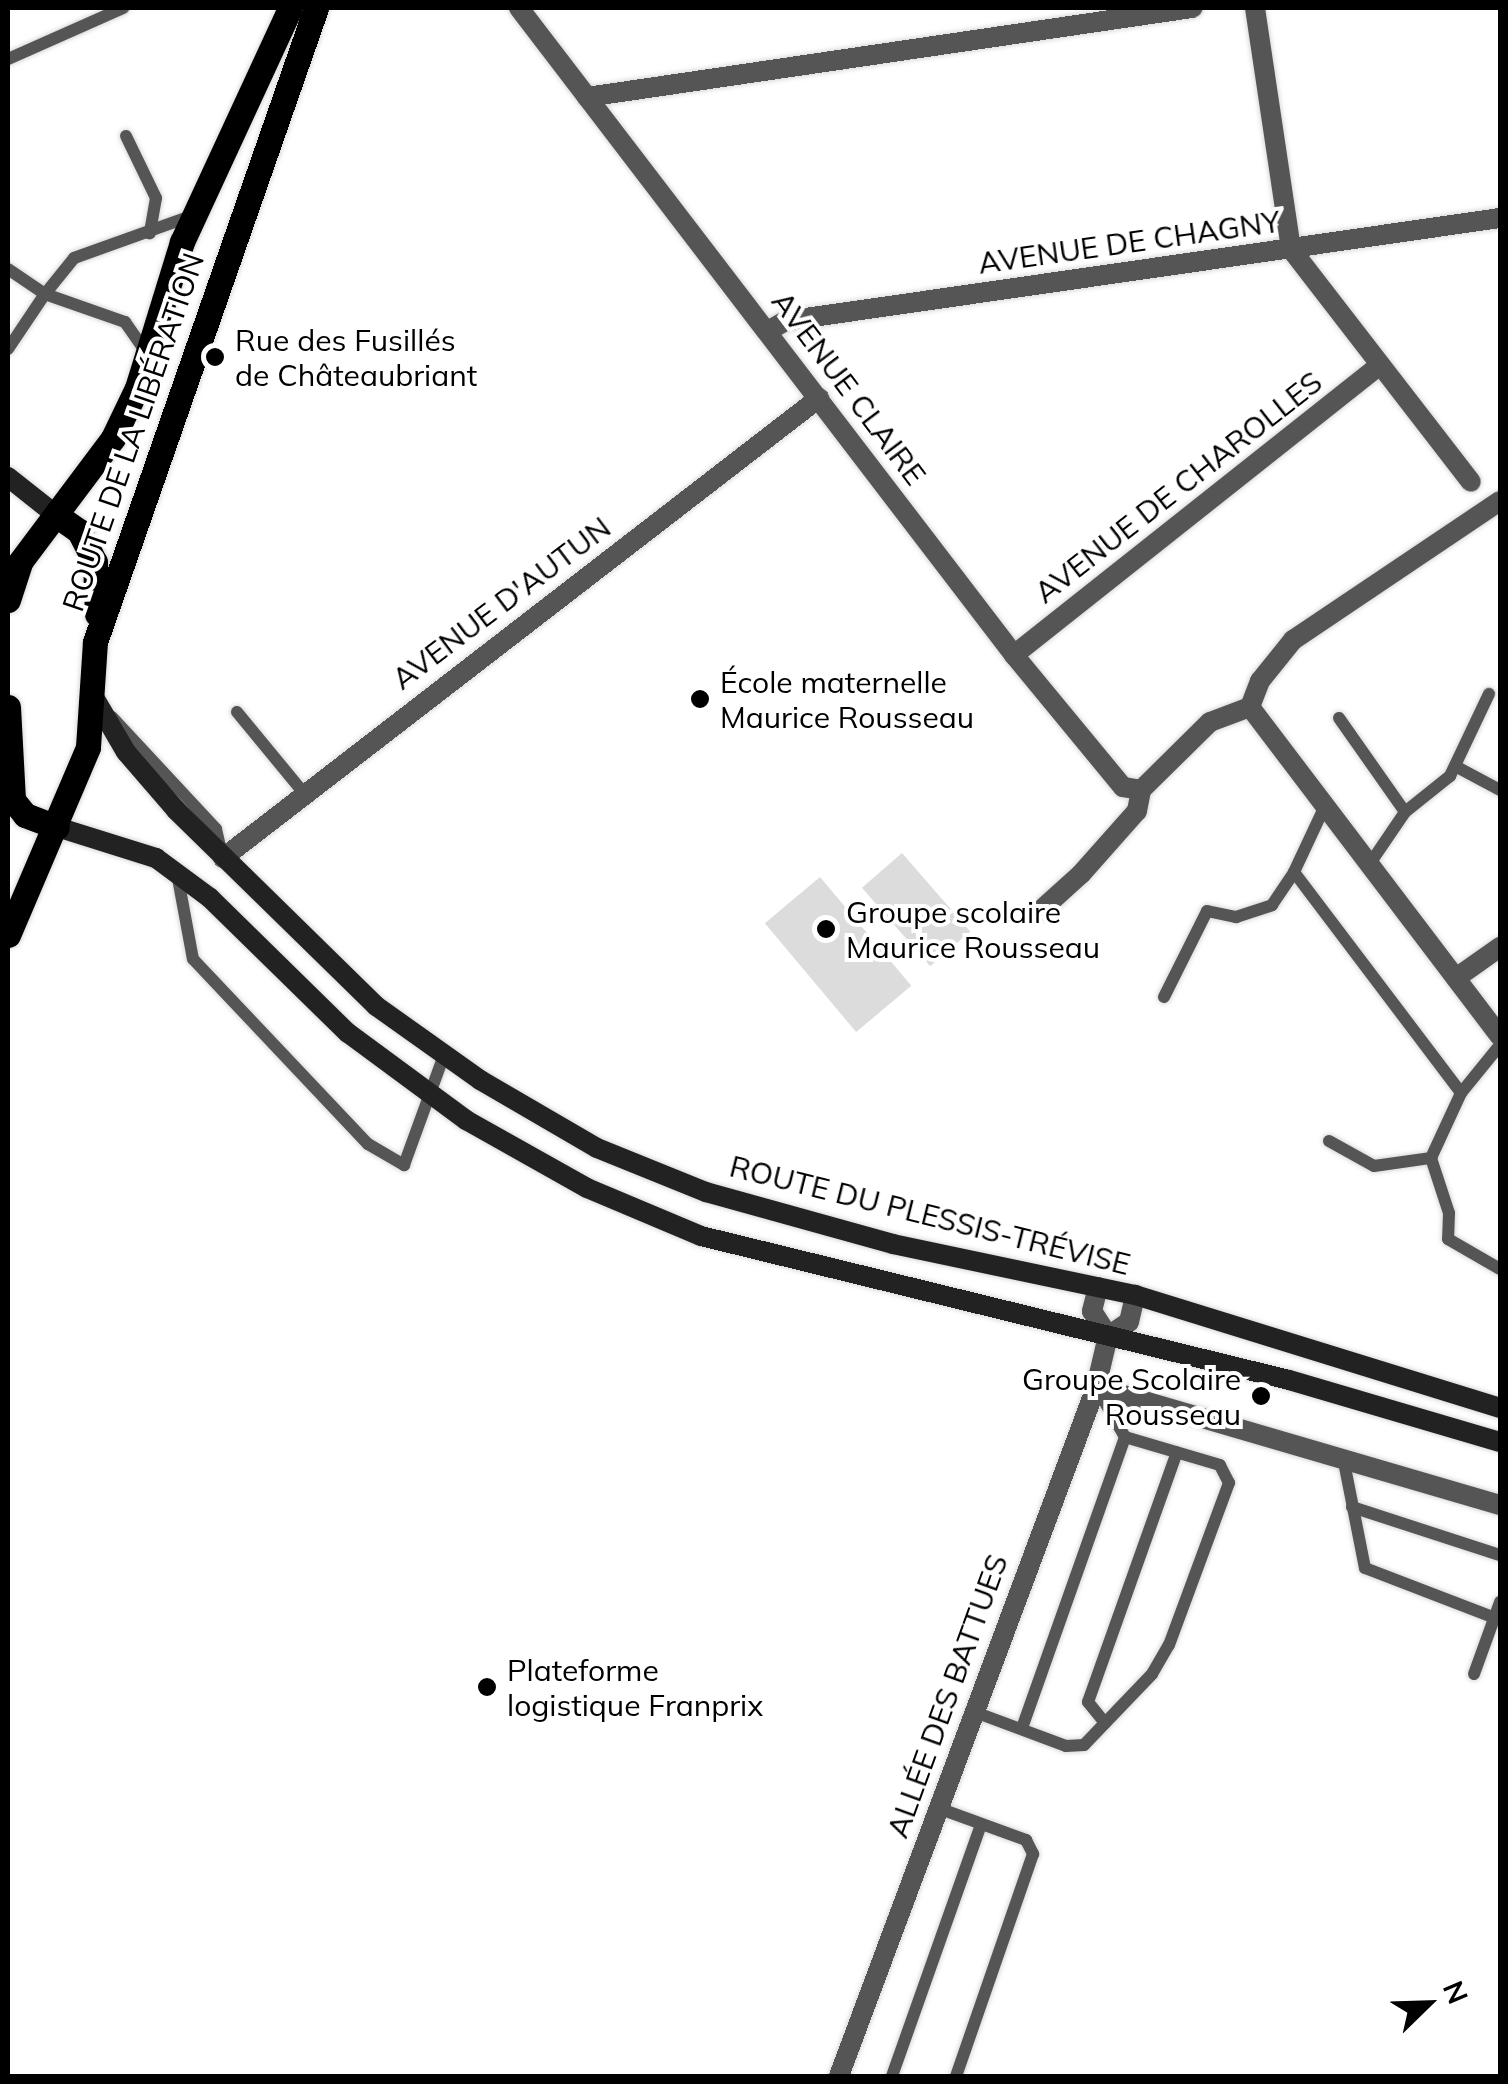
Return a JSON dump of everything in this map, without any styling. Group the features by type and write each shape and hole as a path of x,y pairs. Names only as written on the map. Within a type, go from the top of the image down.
{"main road":[{"name":"ROUTE DE LA LIBÉRATION","path":"8,600 20,562 113,438 147,354 194,215 290,8"},
{"name":"ROUTE DE LA LIBÉRATION","path":"8,936 58,827 88,747 95,699 96,642 316,8"},
{"path":"8,478 79,531 94,562 96,642"},
{"name":"ROUTE DU PLESSIS-TRÉVISE","path":"95,699 131,759 223,858 376,1006 444,1055 598,1148 706,1192 893,1244 1134,1295 1500,1408"},
{"path":"8,707 14,800 25,815 138,851 177,874 348,1033 428,1092 587,1188 701,1236 1108,1336 1500,1442"}],"street":[{"name":"AVENUE CLAIRE","path":"519,8 1014,655 1123,787 1141,790"},
{"path":"588,97 1192,8"},
{"path":"1255,8 1291,249 1471,482"},
{"name":"AVENUE DE CHAGNY","path":"768,331 785,321 1500,218"},
{"name":"AVENUE DE CHAROLLES","path":"1014,655 1380,365"},
{"name":"AVENUE D'AUTUN","path":"223,858 303,792 819,398"},
{"path":"1040,911 1137,811 1141,790 1210,722 1250,707 1260,680 1294,640 1500,501"},
{"path":"1250,707 1500,1036"},
{"path":"1456,978 1500,947"},
{"path":"1098,1287 1092,1311 1108,1336 1129,1322 1134,1295"},
{"name":"ALLÉE DES BATTUES","path":"839,2076 1096,1387 1108,1336"},
{"path":"1096,1387 1500,1505"}],"lane":[{"path":"8,59 122,8"},
{"path":"126,136 156,198 150,232"},
{"path":"8,349 74,258 194,215"},
{"path":"8,269 45,294 125,322 147,354"},
{"path":"1369,865 1405,812 1455,766 1489,694"},
{"path":"237,712 303,792"},
{"path":"1340,718 1405,812"},
{"path":"1455,766 1500,790"},
{"path":"1164,997 1207,911 1236,917 1272,905 1294,872 1324,808"},
{"path":"1294,872 1461,1093"},
{"path":"177,874 194,959 368,1144 404,1165 444,1055"},
{"path":"1500,1045 1461,1093 1431,1158 1448,1213 1448,1238 1500,1269"},
{"path":"1329,1141 1374,1166 1431,1158"},
{"path":"972,1712 1066,1746 1084,1745 1152,1674 1169,1645 1229,1482 1220,1465 1125,1436 1096,1387"},
{"path":"1022,1728 1125,1436"},
{"path":"1105,1724 1088,1702 1177,1452"},
{"path":"1343,1457 1365,1568 1494,1618"},
{"path":"1352,1507 1500,1555"},
{"path":"1474,1674 1500,1602"},
{"path":"938,1808 1026,1840 1033,1854 956,2076"},
{"path":"892,2076 981,1824"}],"shaded area":[{"path":"902,853 970,931 930,966 862,888"},
{"path":"820,877 911,986 856,1032 765,923"}],"place":[{"name":"Rue des Fusillés de Châteaubriant","path":"215,357"},
{"name":"École maternelle Maurice Rousseau","path":"700,699"},
{"name":"Groupe scolaire Maurice Rousseau","path":"826,929"},
{"name":"Groupe Scolaire Rousseau","path":"1261,1396"},
{"name":"Plateforme logistique Franprix","path":"487,1687"}]}
